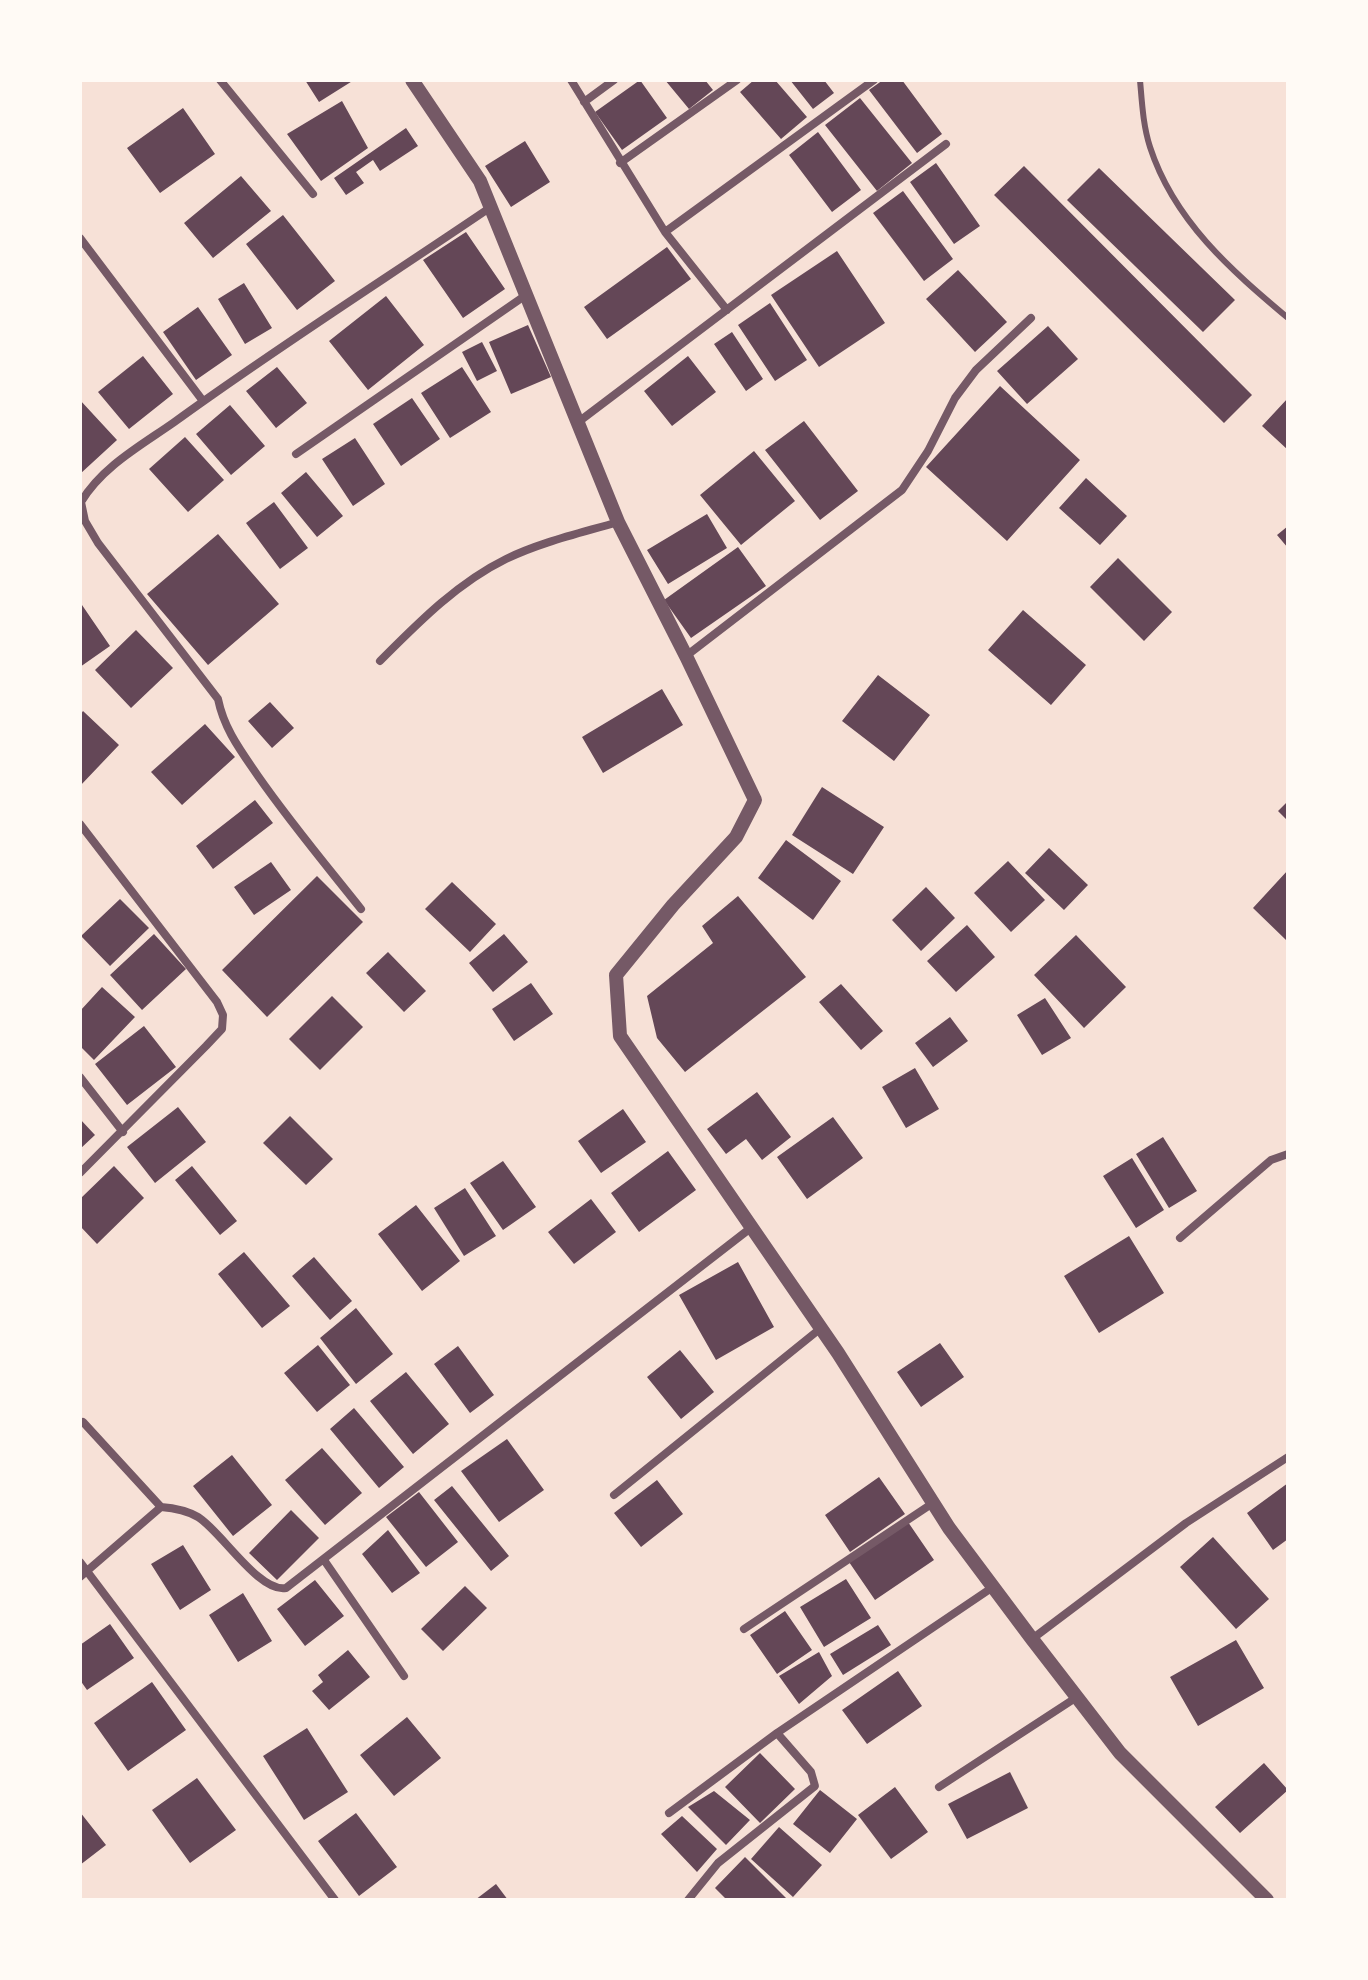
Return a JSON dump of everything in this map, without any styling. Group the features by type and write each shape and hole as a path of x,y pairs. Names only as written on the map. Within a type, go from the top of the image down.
{"street":[{"path":"220,80 313,194"},
{"path":"412,80 480,181 618,522 755,800 736,837 673,905 616,975 620,1036 753,1227 933,1503 993,1587 1120,1753 1267,1900"},
{"path":"571,80 665,232 727,310"},
{"path":"584,102 614,80"},
{"path":"620,163 737,80"},
{"path":"665,232 874,80"},
{"path":"577,423 946,144"},
{"path":"361,909 284,814 231,737 222,720 218,699 98,543 85,521 81,502 91,486 109,469 203,401 491,207"},
{"path":"80,238 203,401"},
{"path":"296,454 526,295"},
{"path":"686,656 902,490 921,463 955,398 976,370 1031,318"},
{"path":"380,661 412,629 480,573 508,558 618,522"},
{"path":"80,824 192,966 223,1015 222,1029 80,1173"},
{"path":"80,1077 123,1132"},
{"path":"1180,1238 1271,1160 1288,1154"},
{"path":"83,1422 161,1507 182,1510 201,1519 262,1579 275,1588 286,1588 753,1227"},
{"path":"614,1495 821,1328"},
{"path":"1032,1639 1186,1523 1288,1457"},
{"path":"744,1629 933,1503"},
{"path":"83,1573 161,1507"},
{"path":"324,1560 404,1676"},
{"path":"80,1562 83,1573 335,1900"},
{"path":"669,1813 777,1733 993,1587"},
{"path":"939,1787 1077,1697"},
{"path":"688,1900 718,1863 815,1786 811,1772 777,1733"}],"lane":[{"path":"1140,80 1150,147 1162,178 1184,214 1212,251 1288,318"}],"building":[{"path":"305,80 354,80 319,102"},
{"path":"640,80 667,118 622,150 595,112"},
{"path":"665,80 705,80 713,90 689,109"},
{"path":"754,80 775,80 807,117 781,139 740,92"},
{"path":"790,80 824,80 834,93 813,109"},
{"path":"883,80 902,80 942,134 917,153 869,90"},
{"path":"860,98 912,163 877,191 825,125"},
{"path":"342,101 368,148 321,181 287,134"},
{"path":"183,108 215,154 160,193 127,148"},
{"path":"406,128 418,146 380,171 373,160 356,172 364,183 346,195 334,178"},
{"path":"818,132 861,190 832,212 789,155"},
{"path":"525,141 550,182 511,207 485,166"},
{"path":"936,163 980,226 954,244 910,182"},
{"path":"1024,166 1252,395 1224,423 994,195"},
{"path":"1099,168 1235,300 1203,332 1067,200"},
{"path":"241,176 271,211 213,258 184,223"},
{"path":"903,191 953,259 924,281 873,213"},
{"path":"283,215 335,281 297,310 246,244"},
{"path":"466,232 505,289 463,318 423,260"},
{"path":"667,247 691,279 607,339 584,307"},
{"path":"837,251 885,323 819,367 771,295"},
{"path":"958,270 1007,322 975,352 926,299"},
{"path":"244,283 272,328 245,344 218,299"},
{"path":"386,296 424,345 368,390 329,341"},
{"path":"770,303 807,360 775,381 738,325"},
{"path":"198,307 232,355 196,380 163,332"},
{"path":"528,325 551,377 511,394 489,342"},
{"path":"1048,326 1078,359 1027,404 997,371"},
{"path":"732,332 763,379 746,391 714,344"},
{"path":"482,342 497,371 477,381 462,352"},
{"path":"143,356 173,394 129,429 98,392"},
{"path":"688,356 716,392 672,426 644,391"},
{"path":"277,367 307,403 276,428 246,391"},
{"path":"462,367 491,412 450,438 421,393"},
{"path":"1000,386 1080,460 1007,541 926,467"},
{"path":"412,398 440,439 401,466 373,424"},
{"path":"1288,398 1288,450 1262,426"},
{"path":"80,400 117,440 80,474"},
{"path":"230,405 265,446 231,475 196,434"},
{"path":"804,421 858,491 820,520 765,450"},
{"path":"185,437 224,480 188,512 149,469"},
{"path":"355,438 385,484 353,506 322,459"},
{"path":"754,451 795,501 741,545 700,495"},
{"path":"306,472 343,516 317,537 281,493"},
{"path":"1086,478 1127,516 1100,545 1059,508"},
{"path":"274,502 308,548 280,569 246,523"},
{"path":"707,514 727,548 668,584 647,550"},
{"path":"1288,526 1288,548 1277,535"},
{"path":"218,534 279,604 208,665 147,594"},
{"path":"738,547 766,586 691,638 664,600"},
{"path":"1118,558 1172,612 1144,641 1090,587"},
{"path":"80,606 110,646 80,667"},
{"path":"1023,610 1086,665 1051,705 988,650"},
{"path":"136,630 173,668 131,708 95,670"},
{"path":"878,675 930,715 894,761 842,721"},
{"path":"662,689 683,725 603,773 582,737"},
{"path":"270,702 294,728 272,748 248,721"},
{"path":"83,711 119,745 80,786 80,715"},
{"path":"205,724 235,757 182,805 151,772"},
{"path":"822,787 884,827 853,874 792,835"},
{"path":"255,800 273,823 213,869 196,846"},
{"path":"1288,801 1288,821 1278,811"},
{"path":"786,840 841,881 813,920 758,878"},
{"path":"1049,848 1088,885 1064,910 1025,873"},
{"path":"1008,861 1045,900 1011,932 974,893"},
{"path":"271,862 291,890 254,915 234,887"},
{"path":"1288,870 1288,938 1286,940 1253,908"},
{"path":"317,876 363,922 267,1017 222,970"},
{"path":"452,882 496,924 470,952 425,909"},
{"path":"926,887 955,918 921,951 892,920"},
{"path":"738,896 806,977 685,1072 657,1038 647,996 713,943 702,926"},
{"path":"120,899 149,928 110,966 81,936"},
{"path":"967,925 995,957 956,992 927,961"},
{"path":"154,934 186,969 142,1010 110,975"},
{"path":"504,934 528,962 493,992 469,963"},
{"path":"1076,935 1126,987 1084,1028 1034,975"},
{"path":"388,952 426,991 404,1012 366,973"},
{"path":"531,983 553,1014 514,1041 492,1009"},
{"path":"841,984 883,1031 861,1050 819,1002"},
{"path":"102,987 135,1017 94,1060 80,1046 80,1011"},
{"path":"332,996 363,1027 320,1070 289,1039"},
{"path":"1045,998 1071,1038 1042,1055 1017,1015"},
{"path":"950,1017 968,1041 933,1067 915,1043"},
{"path":"144,1026 176,1067 127,1105 95,1064"},
{"path":"915,1068 939,1109 906,1128 882,1087"},
{"path":"757,1092 791,1137 762,1160 746,1139 726,1154 707,1129"},
{"path":"178,1107 206,1142 155,1183 127,1147"},
{"path":"623,1109 646,1142 601,1173 578,1141"},
{"path":"290,1116 333,1159 306,1185 263,1143"},
{"path":"833,1117 863,1158 807,1199 777,1157"},
{"path":"80,1119 95,1135 80,1149"},
{"path":"1163,1137 1197,1191 1169,1208 1136,1154"},
{"path":"668,1151 696,1190 639,1232 611,1193"},
{"path":"1132,1158 1164,1210 1136,1228 1103,1176"},
{"path":"503,1161 536,1207 503,1230 470,1183"},
{"path":"114,1166 144,1198 97,1244 80,1226 80,1199"},
{"path":"192,1166 237,1221 220,1235 175,1180"},
{"path":"465,1188 496,1236 464,1256 434,1208"},
{"path":"591,1199 616,1232 574,1264 548,1232"},
{"path":"416,1205 460,1261 422,1291 378,1234"},
{"path":"1129,1236 1164,1293 1099,1333 1064,1276"},
{"path":"244,1252 290,1306 262,1328 218,1274"},
{"path":"314,1257 352,1301 330,1320 292,1276"},
{"path":"738,1262 774,1327 716,1360 679,1295"},
{"path":"356,1308 393,1354 356,1384 320,1338"},
{"path":"940,1343 964,1377 921,1407 897,1372"},
{"path":"318,1345 350,1385 317,1412 284,1373"},
{"path":"458,1346 494,1395 470,1413 434,1364"},
{"path":"680,1350 714,1392 681,1419 647,1377"},
{"path":"406,1372 449,1424 413,1454 370,1401"},
{"path":"354,1408 404,1467 379,1488 330,1429"},
{"path":"507,1439 544,1490 499,1522 461,1471"},
{"path":"322,1448 362,1493 325,1525 285,1480"},
{"path":"232,1455 272,1505 233,1536 193,1486"},
{"path":"879,1477 905,1514 850,1552 825,1515"},
{"path":"657,1480 683,1514 641,1547 614,1513"},
{"path":"1288,1483 1288,1539 1273,1550 1247,1513"},
{"path":"452,1486 509,1556 491,1571 434,1500"},
{"path":"419,1492 458,1542 426,1567 386,1517"},
{"path":"291,1510 319,1538 277,1580 249,1553"},
{"path":"908,1522 934,1560 875,1600 849,1562"},
{"path":"388,1530 420,1573 392,1593 362,1554"},
{"path":"1213,1537 1269,1599 1236,1629 1180,1567"},
{"path":"183,1545 211,1590 180,1610 151,1564"},
{"path":"846,1579 871,1618 824,1647 800,1607"},
{"path":"315,1580 344,1616 305,1646 277,1609"},
{"path":"465,1586 487,1608 443,1651 421,1629"},
{"path":"243,1593 272,1641 238,1662 209,1615"},
{"path":"785,1611 812,1650 777,1674 750,1635"},
{"path":"110,1624 134,1658 87,1690 80,1680 80,1645"},
{"path":"878,1625 891,1645 843,1675 830,1654"},
{"path":"1236,1640 1264,1688 1198,1726 1170,1677"},
{"path":"348,1650 370,1677 329,1710 312,1691 323,1682 318,1675"},
{"path":"819,1652 832,1676 799,1704 779,1676"},
{"path":"898,1671 922,1706 867,1744 842,1710"},
{"path":"152,1682 186,1730 128,1771 94,1723"},
{"path":"407,1717 441,1758 394,1796 360,1755"},
{"path":"307,1728 348,1792 304,1820 263,1756"},
{"path":"760,1753 795,1789 760,1823 725,1787"},
{"path":"1264,1763 1288,1790 1240,1833 1215,1807"},
{"path":"1010,1772 1028,1808 967,1839 948,1804"},
{"path":"197,1778 236,1830 190,1863 152,1810"},
{"path":"895,1787 928,1832 891,1859 858,1815"},
{"path":"820,1790 857,1819 830,1853 793,1824"},
{"path":"714,1791 750,1820 726,1845 688,1807"},
{"path":"80,1812 106,1845 80,1865"},
{"path":"356,1813 397,1867 359,1896 318,1841"},
{"path":"682,1816 717,1849 697,1872 661,1834"},
{"path":"779,1827 822,1865 793,1897 751,1859"},
{"path":"745,1857 788,1900 727,1900 715,1888"},
{"path":"496,1884 508,1900 475,1900"}]}
